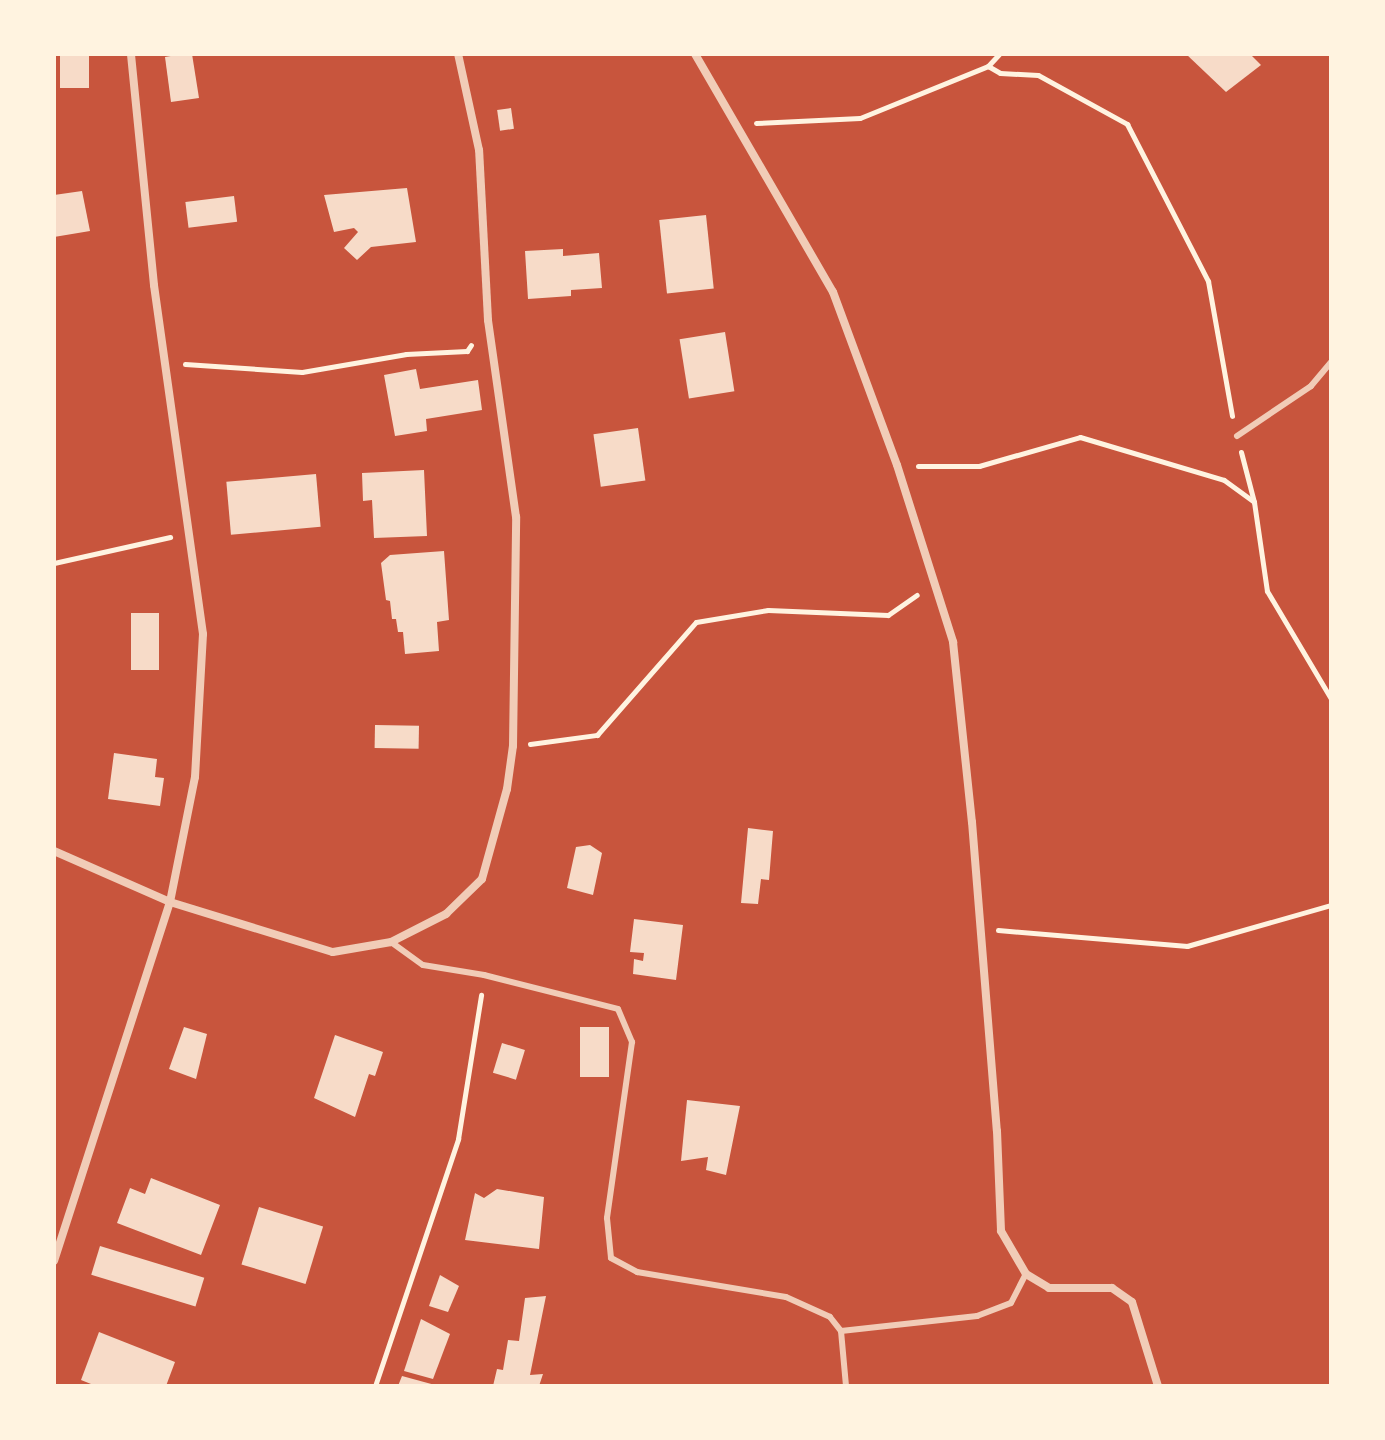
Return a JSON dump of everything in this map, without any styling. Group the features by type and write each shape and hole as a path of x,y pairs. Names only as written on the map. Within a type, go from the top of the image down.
{"street":[{"path":"54,1261 170,902 195,777 203,634 191,532 164,363 131,54"},
{"path":"54,851 170,902 333,952 391,942 446,914 482,879 507,789 513,746 516,517 488,320 479,150 458,54"},
{"path":"695,54 833,292 897,465 953,642 972,822 997,1131 1001,1231 1026,1274 1049,1288 1112,1288 1132,1302 1158,1386"}],"lane":[{"path":"1237,436 1311,386 1331,362"},
{"path":"391,942 423,965 484,975 618,1009 632,1042 607,1218 611,1258 637,1272 786,1297 830,1317 841,1331 846,1386"},
{"path":"841,1331 977,1316 1011,1303 1026,1274"}],"path":[{"path":"735,124 860,118 988,66 999,54"},
{"path":"988,66 1000,73 1038,75 1127,124 1208,281 1237,436 1254,502 1267,591 1331,699"},
{"path":"164,363 302,372 406,354 467,351 488,320"},
{"path":"897,465 979,466 1080,437 1224,480 1254,502"},
{"path":"54,563 191,532"},
{"path":"513,746 597,735 696,622 768,610 888,615 934,583"},
{"path":"979,928 1187,946 1331,905"},
{"path":"375,1386 458,1139 484,975"}],"building":[{"path":"60,54 89,54 89,88 60,88"},
{"path":"192,54 199,98 171,102 165,57"},
{"path":"1186,54 1250,54 1261,65 1226,92"},
{"path":"511,108 514,129 500,131 497,110"},
{"path":"407,188 416,242 371,247 357,260 344,248 358,232 354,228 334,232 324,195"},
{"path":"82,191 90,231 54,237 54,195"},
{"path":"234,196 237,222 189,228 185,202"},
{"path":"706,215 714,289 667,294 659,220"},
{"path":"563,249 563,256 599,253 602,288 571,290 571,296 528,299 525,251"},
{"path":"725,332 734,391 689,398 680,339"},
{"path":"416,369 420,389 478,380 482,410 426,419 427,431 395,436 384,375"},
{"path":"638,428 645,480 601,487 593,434"},
{"path":"424,470 427,536 374,538 372,500 363,501 362,473"},
{"path":"316,474 321,527 231,535 226,482"},
{"path":"444,551 449,620 437,622 439,651 405,654 403,632 398,632 396,619 392,619 390,601 386,600 381,563 390,555"},
{"path":"131,613 159,613 159,670 131,670"},
{"path":"375,725 419,726 419,749 375,748"},
{"path":"114,753 157,759 155,777 164,778 160,806 108,799"},
{"path":"748,828 773,831 769,880 761,879 758,904 741,903"},
{"path":"590,845 602,853 593,895 567,888 576,847"},
{"path":"634,919 683,925 676,980 633,974 634,959 643,961 644,953 630,952"},
{"path":"184,1027 207,1034 196,1079 169,1069"},
{"path":"580,1027 609,1027 609,1077 580,1077"},
{"path":"335,1035 383,1052 375,1076 369,1074 355,1117 314,1098"},
{"path":"502,1043 525,1050 516,1080 493,1073"},
{"path":"687,1100 740,1106 726,1175 706,1170 708,1157 681,1161"},
{"path":"151,1178 220,1205 201,1255 117,1223 130,1188 145,1194"},
{"path":"497,1189 544,1197 539,1249 465,1240 475,1193 484,1198"},
{"path":"259,1207 323,1227 306,1284 241,1264"},
{"path":"100,1246 204,1278 195,1307 91,1275"},
{"path":"440,1275 459,1286 448,1312 429,1306"},
{"path":"546,1296 530,1375 543,1374 539,1386 493,1386 497,1369 503,1370 508,1340 519,1341 525,1298"},
{"path":"421,1319 450,1334 433,1379 404,1371"},
{"path":"99,1332 175,1362 166,1386 96,1386 81,1380"},
{"path":"402,1376 435,1385 435,1386 398,1386"}]}
